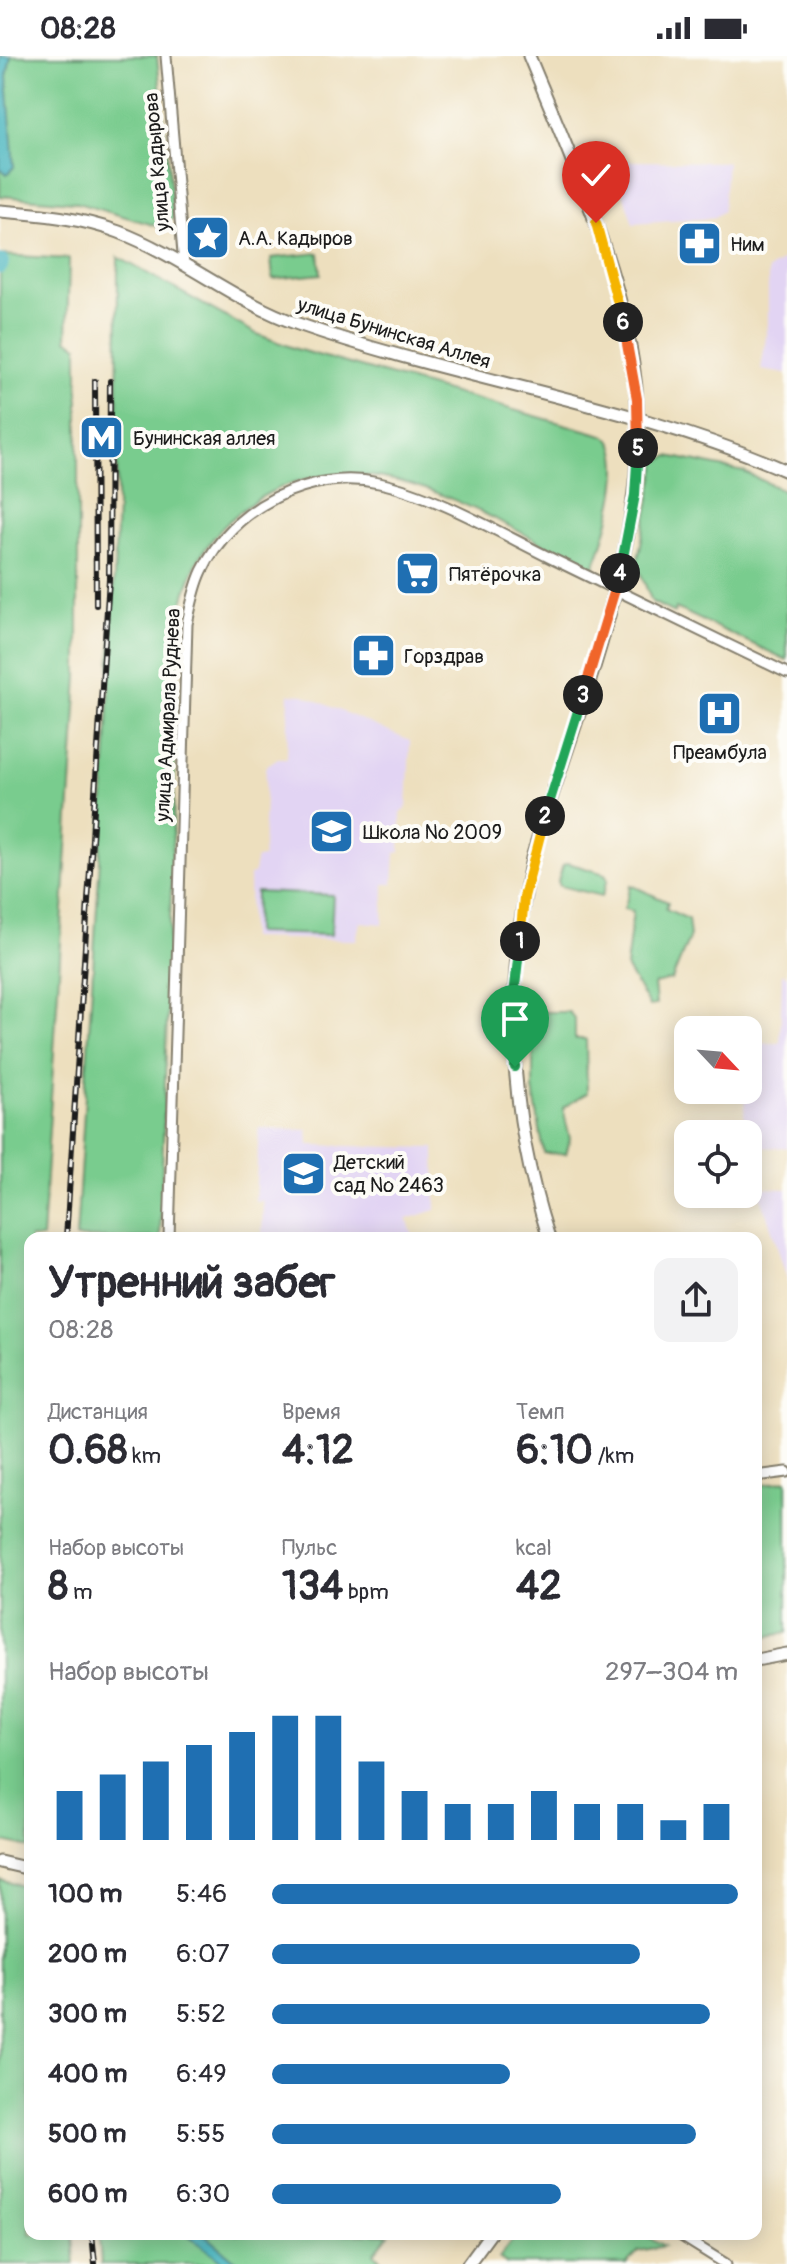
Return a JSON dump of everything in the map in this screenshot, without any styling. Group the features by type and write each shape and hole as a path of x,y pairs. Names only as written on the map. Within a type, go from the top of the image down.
{"street":[{"name":"улица Кадырова","path":"166,56 184,265"},
{"path":"529,56 596,223 631,357 638,421 635,495 615,590 532,858 524,897 513,1048 526,1160 547,1232"},
{"name":"улица Бунинская Аллея","path":"0,211 46,215 118,232 295,323 475,378 638,421 787,471"},
{"name":"улица Адмирала Руднева","path":"169,1232 187,624 195,590 213,552 228,532 249,513 285,493 326,482 378,482 474,521 787,673"},
{"path":"762,1475 787,1472"},
{"path":"762,1659 787,1654"},
{"path":"0,1862 24,1868"},
{"path":"468,2264 486,2240"},
{"path":"688,2240 726,2264"}],"shaded area":[{"path":"613,161 727,162 723,211 713,218 633,224"},
{"path":"787,257 787,374 761,370 768,324 768,270"},
{"name":"Школа № 2009","path":"289,694 304,695 410,741 407,807 401,812 400,852 395,853 393,884 384,884 383,924 360,922 356,940 250,938 249,875 254,874 256,858 263,858 266,766 278,758 287,758"},
{"path":"782,973 787,976 787,1148 762,1147 762,1120 745,1120 745,1104 762,1104 762,1044 780,1043"},
{"path":"259,1128 308,1130 309,1145 435,1148 436,1210 407,1219 412,1232 262,1232 263,1201 255,1201"},
{"path":"762,1188 787,1189 787,1279 762,1200"}],"green space":[{"path":"0,56 157,56 174,218 160,227 74,202 0,196"},
{"path":"319,253 321,274 273,279 271,258"},
{"path":"0,255 69,259 67,339 78,346 78,676 42,1232 24,1232 24,1847 0,1841"},
{"path":"118,257 257,334 296,349 605,436 614,448 617,463 613,502 593,570 477,510 435,492 393,480 351,474 310,478 269,493 248,505 230,521 199,559 180,611 160,1232 76,1232 107,747 117,506"},
{"path":"669,456 744,472 787,492 787,660 676,608 674,613 652,602 637,564 657,462"},
{"path":"568,863 605,874 608,879 602,896 560,886 558,881 563,865"},
{"path":"631,885 668,902 666,909 688,919 690,936 672,980 654,984 656,1005 649,1006 626,967 633,911 624,909"},
{"path":"256,892 333,895 331,935 255,933"},
{"path":"533,1012 569,1012 575,1019 575,1039 586,1039 587,1093 563,1108 570,1139 566,1154 544,1153 533,1089"},
{"path":"787,1480 787,1633 762,1637 762,1485"},
{"path":"0,1880 24,1886 24,2240 73,2240 75,2264 0,2264"},
{"path":"99,2240 384,2240 374,2253 385,2264 101,2264"},
{"path":"512,2240 654,2240 664,2246 639,2251 626,2264 507,2264 499,2258"}],"water":[{"path":"0,56 11,56 7,77 14,167 7,174 0,168"},
{"path":"193,2240 211,2240 240,2264 227,2264"}],"waterway":[{"path":"0,266 1,262"}],"railway":[{"path":"95,381 96,605"},
{"path":"66,1232 109,579 110,381"},
{"path":"93,2240 95,2264"}],"place":[{"name":"А.А. Кадыров","path":"207,238"},
{"name":"Ним","path":"699,244"},
{"name":"Бунинская аллея","path":"102,438"},
{"name":"Пятёрочка","path":"418,574"},
{"name":"Горздрав","path":"373,656"},
{"name":"Преамбула","path":"720,713"},
{"name":"Школа № 2009","path":"332,832"},
{"name":"Детский сад № 2463","path":"303,1173"}],"route":[{"path":"515,1067 513,1005 524,897 532,858 609,615 635,495 637,399 631,357 596,223"}]}
